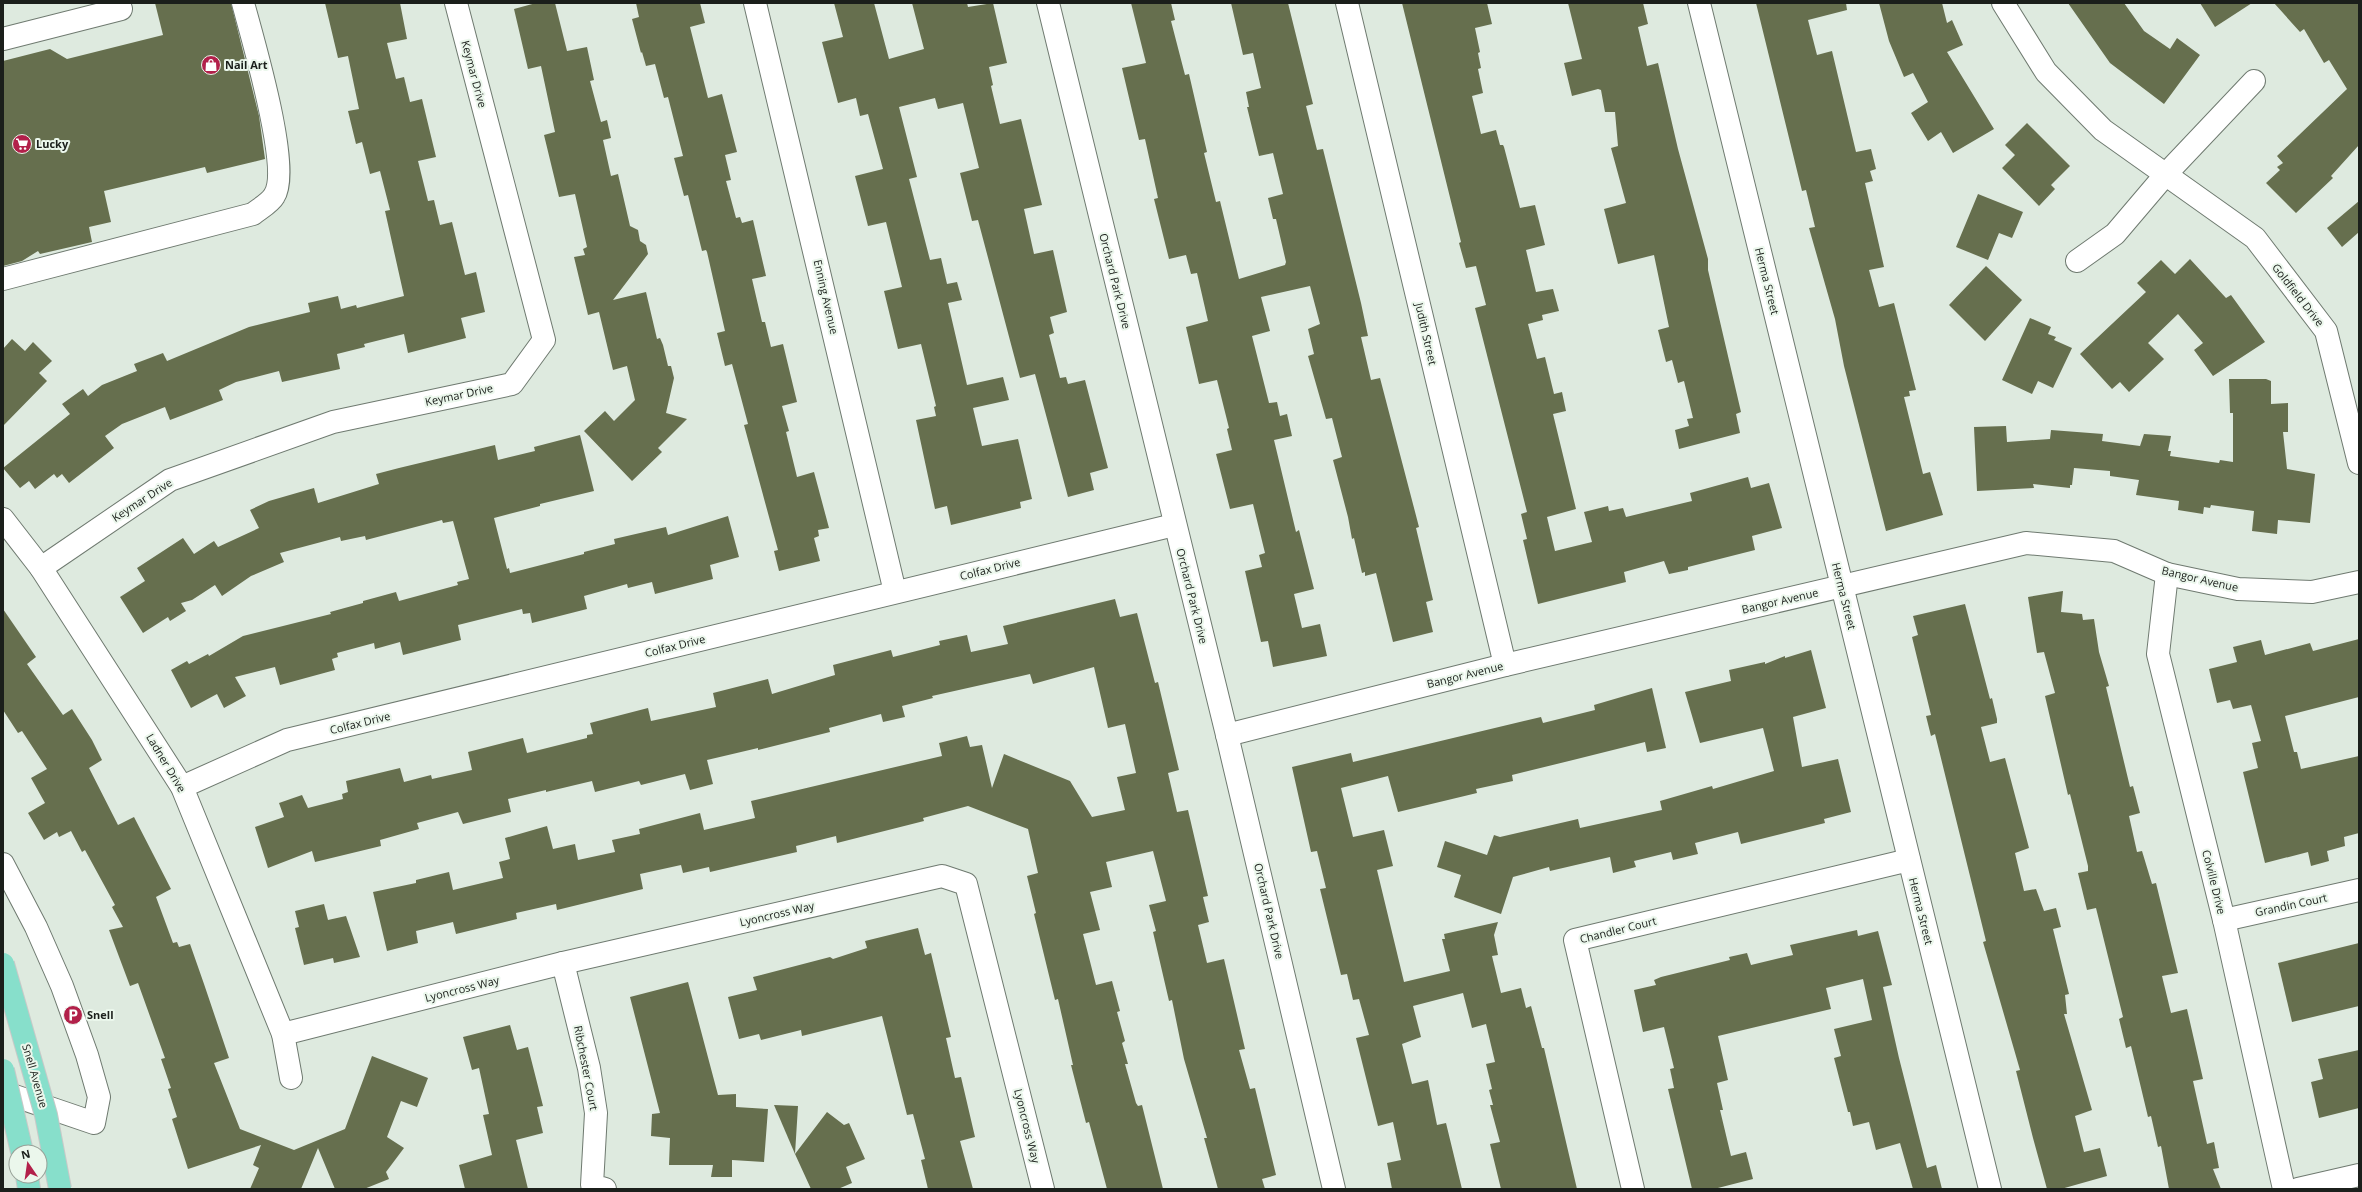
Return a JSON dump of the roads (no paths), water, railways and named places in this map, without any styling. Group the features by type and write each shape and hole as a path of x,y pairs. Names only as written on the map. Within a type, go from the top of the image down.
{"main road":[{"name":"Snell Avenue","path":"3,964 46,1115 60,1189"},
{"path":"3,1070 20,1144"}],"street":[{"path":"3,39 121,9 120,3"},
{"path":"3,279 253,214 274,196 279,175 278,146 243,3"},
{"name":"Keymar Drive","path":"41,568 170,480 333,422 512,384 517,378 544,340 456,3"},
{"name":"Enning Avenue","path":"755,3 895,592"},
{"name":"Orchard Park Drive","path":"1048,3 1174,525 1227,735 1334,1189"},
{"name":"Judith Street","path":"1347,3 1505,665"},
{"name":"Herma Street","path":"1699,3 1990,1189"},
{"name":"Goldfield Drive","path":"2003,3 2046,72 2103,130 2255,238 2326,331 2359,463"},
{"path":"2077,261 2115,234 2166,174 2254,81"},
{"name":"Ladner Drive","path":"3,520 41,568 182,786 283,1034 292,1078"},
{"name":"Colfax Drive","path":"182,786 288,740 1174,525"},
{"name":"Bangor Avenue","path":"1227,735 1505,665 2026,543 2114,551 2167,574 2238,588 2305,592 2359,582"},
{"name":"Colville Drive","path":"2167,574 2158,654 2224,920 2284,1189"},
{"name":"Chandler Court","path":"1633,1189 1574,940 1909,860"},
{"path":"3,864 36,927 59,980 87,1055 99,1097 94,1123 3,1092"},
{"name":"Lyoncross Way","path":"283,1034 563,963 942,876 966,884 1043,1189"},
{"name":"Grandin Court","path":"2224,920 2359,890"},
{"name":"Ribchester Court","path":"563,963 589,1068 596,1113 592,1185 605,1189"},
{"path":"2298,1189 2359,1175"}],"place":[{"name":"Nail Art","path":"211,65"},
{"name":"Lucky","path":"22,144"},
{"name":"Snell","path":"73,1015"}]}
